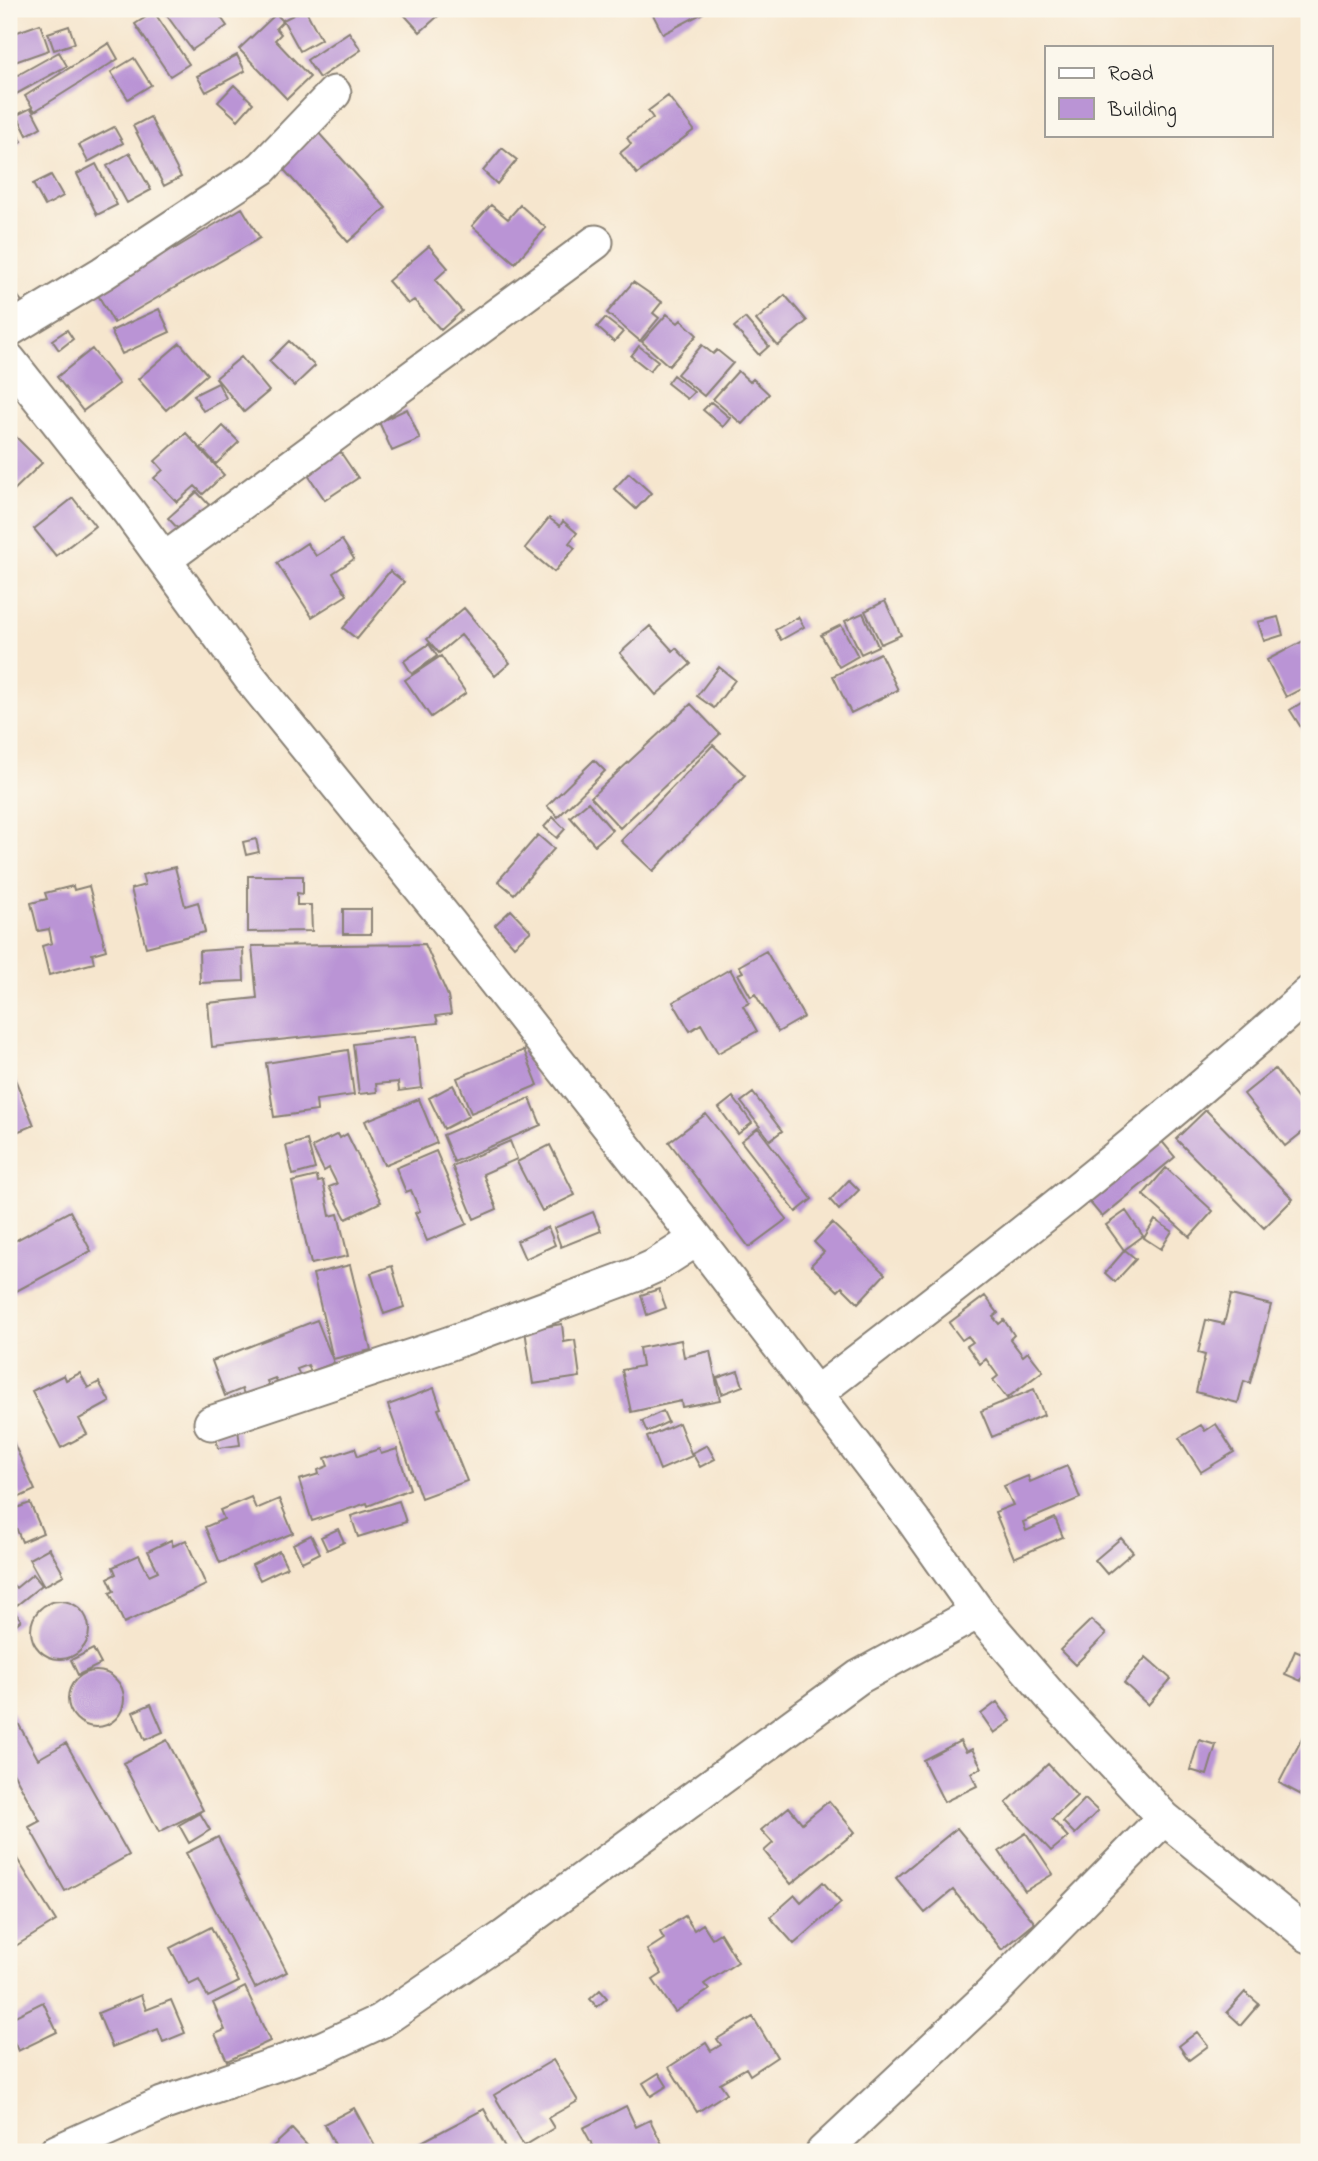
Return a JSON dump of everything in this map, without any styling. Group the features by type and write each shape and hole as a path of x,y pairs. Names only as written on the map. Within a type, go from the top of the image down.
{"street":[{"path":"9,330 103,273 262,168 334,93"},
{"path":"164,560 596,242"},
{"path":"9,360 164,560 251,679 450,924 697,1239 913,1520 978,1612 1053,1699 1164,1818 1309,1936"},
{"path":"814,1394 1117,1158 1226,1068 1309,993"},
{"path":"211,1423 448,1344 635,1275 655,1266 697,1239"},
{"path":"56,2152 162,2104 323,2048 381,2021 504,1937 859,1677 978,1612"},
{"path":"823,2152 990,1995 1164,1818"}],"building":[{"path":"162,9 215,9 227,26 192,50"},
{"path":"305,9 321,39 300,51 283,20"},
{"path":"399,9 446,9 420,32"},
{"path":"650,9 704,9 705,12 663,34"},
{"path":"154,12 189,64 170,76 135,24"},
{"path":"276,14 283,21 276,28 281,34 275,40 310,77 287,99 239,49"},
{"path":"40,24 49,50 9,64 9,35"},
{"path":"69,26 75,43 54,50 48,33"},
{"path":"349,32 361,50 319,78 307,60"},
{"path":"109,43 118,59 35,111 25,96"},
{"path":"59,52 67,66 9,98 9,80"},
{"path":"237,55 245,71 206,92 197,76"},
{"path":"134,58 151,85 128,99 111,72"},
{"path":"234,85 253,103 238,120 218,102"},
{"path":"668,96 694,130 637,174 620,153 631,144 627,138 653,118 648,111"},
{"path":"31,108 41,127 27,135 17,115"},
{"path":"150,117 181,177 164,186 133,126"},
{"path":"9,124 22,141 9,151"},
{"path":"114,127 123,143 88,162 79,145"},
{"path":"317,131 386,208 348,242 279,164"},
{"path":"502,148 517,160 497,184 483,171"},
{"path":"130,153 151,190 127,203 107,166"},
{"path":"96,164 117,205 97,215 77,174"},
{"path":"51,175 63,196 45,206 33,184"},
{"path":"491,205 508,219 520,205 546,228 515,263 472,226"},
{"path":"242,208 260,238 114,323 94,288 170,243 174,249"},
{"path":"429,246 448,268 435,280 462,311 441,330 414,300 408,304 388,281"},
{"path":"633,282 662,302 653,313 659,318 640,341 607,313"},
{"path":"9,284 23,303 9,314"},
{"path":"785,295 807,321 778,346 756,320"},
{"path":"159,309 170,332 122,354 111,331"},
{"path":"667,314 678,323 681,320 697,335 669,366 642,342"},
{"path":"605,318 623,332 614,342 597,327"},
{"path":"745,318 769,346 759,355 734,327"},
{"path":"67,330 73,339 59,350 52,340"},
{"path":"289,341 315,366 294,386 269,361"},
{"path":"180,343 207,374 166,410 138,379"},
{"path":"702,345 713,354 717,350 733,363 704,396 677,374"},
{"path":"639,346 658,361 650,371 631,356"},
{"path":"92,349 119,384 83,411 57,377"},
{"path":"241,357 269,391 244,412 216,378"},
{"path":"738,371 750,382 753,379 769,394 742,424 713,399"},
{"path":"673,375 694,392 687,399 667,383"},
{"path":"218,383 226,398 203,411 194,395"},
{"path":"711,402 730,418 723,427 703,410"},
{"path":"407,409 420,439 392,451 379,422"},
{"path":"223,426 239,442 216,464 201,448"},
{"path":"9,430 42,463 11,493 9,491"},
{"path":"186,433 224,475 203,494 195,486 177,502 154,478 163,470 155,461"},
{"path":"339,450 358,478 325,500 306,472"},
{"path":"629,473 651,493 636,509 614,489"},
{"path":"197,492 212,508 183,534 168,518"},
{"path":"73,498 95,526 56,556 34,529"},
{"path":"549,518 560,526 563,521 577,533 569,543 575,548 554,572 525,548"},
{"path":"342,540 354,559 333,573 347,595 312,617 277,563 307,543 316,556"},
{"path":"390,571 404,582 357,639 343,628"},
{"path":"885,601 901,635 881,644 865,611"},
{"path":"464,608 510,663 495,676 461,635 439,653 427,639"},
{"path":"863,613 878,646 861,654 845,621"},
{"path":"798,617 804,627 781,640 775,630"},
{"path":"1278,617 1283,635 1264,641 1258,622"},
{"path":"841,625 858,656 839,667 821,635"},
{"path":"650,626 673,651 676,648 691,664 656,695 620,653"},
{"path":"1305,640 1309,648 1309,685 1286,697 1267,660"},
{"path":"429,644 437,656 412,674 404,661"},
{"path":"880,653 898,690 851,713 833,676"},
{"path":"441,656 466,693 431,717 405,680"},
{"path":"719,667 735,680 714,708 697,696"},
{"path":"1309,698 1309,740 1290,710"},
{"path":"691,704 720,734 620,828 591,797"},
{"path":"713,745 745,775 653,871 621,841"},
{"path":"594,760 605,771 558,817 547,806"},
{"path":"588,802 612,830 595,845 570,817"},
{"path":"553,817 565,829 557,838 544,827"},
{"path":"538,835 554,849 514,894 498,881"},
{"path":"256,839 259,852 246,855 243,842"},
{"path":"175,867 185,906 198,902 205,932 146,947 131,889 145,885 142,875"},
{"path":"248,876 303,876 303,894 297,893 297,905 311,905 312,931 248,932"},
{"path":"73,886 74,890 89,886 106,950 92,954 94,963 49,975 42,946 52,943 49,929 38,931 31,903 47,899 45,893"},
{"path":"343,909 371,909 371,934 343,934"},
{"path":"511,910 531,931 514,946 495,925"},
{"path":"425,944 448,996 451,1014 436,1016 438,1023 212,1047 208,1003 257,998 252,946"},
{"path":"243,948 244,981 200,983 199,951"},
{"path":"766,951 804,1017 778,1032 755,994 751,997 738,974 743,972 739,966"},
{"path":"730,969 749,1003 743,1006 757,1031 718,1053 701,1024 690,1031 673,1002"},
{"path":"416,1036 422,1088 399,1091 398,1082 376,1084 377,1092 359,1094 353,1044"},
{"path":"348,1050 354,1095 316,1100 317,1111 274,1117 266,1063"},
{"path":"524,1050 538,1085 471,1113 457,1078"},
{"path":"1275,1069 1309,1114 1309,1127 1285,1146 1244,1094"},
{"path":"12,1072 34,1125 9,1135 9,1074"},
{"path":"453,1085 469,1116 444,1129 429,1098"},
{"path":"753,1093 782,1131 770,1140 741,1102"},
{"path":"733,1097 752,1123 738,1134 719,1108"},
{"path":"530,1098 541,1125 454,1162 443,1135"},
{"path":"419,1099 437,1143 384,1165 365,1121"},
{"path":"1206,1110 1293,1199 1264,1228 1176,1139"},
{"path":"706,1114 787,1219 749,1247 669,1142"},
{"path":"758,1128 812,1199 796,1212 741,1141"},
{"path":"338,1134 340,1138 347,1134 381,1202 346,1219 329,1187 337,1184 329,1168 324,1171 312,1147"},
{"path":"1160,1139 1175,1157 1102,1217 1087,1199"},
{"path":"307,1140 315,1169 293,1175 286,1146"},
{"path":"510,1141 517,1159 483,1174 497,1209 474,1219 452,1166"},
{"path":"550,1145 575,1195 542,1211 517,1162"},
{"path":"436,1151 467,1224 427,1241 415,1213 420,1211 411,1190 406,1192 396,1168"},
{"path":"1166,1168 1213,1211 1190,1237 1143,1195"},
{"path":"317,1176 318,1182 323,1181 330,1216 338,1214 348,1256 311,1264 292,1182"},
{"path":"849,1180 859,1190 839,1210 830,1200"},
{"path":"70,1211 91,1251 9,1295 9,1244"},
{"path":"1126,1211 1143,1236 1124,1250 1106,1225"},
{"path":"593,1212 601,1231 561,1247 554,1228"},
{"path":"1155,1220 1172,1231 1161,1249 1144,1238"},
{"path":"832,1223 885,1274 858,1303 842,1287 838,1291 811,1265 824,1252 814,1242"},
{"path":"548,1227 555,1245 525,1259 517,1241"},
{"path":"1125,1250 1136,1259 1115,1282 1105,1273"},
{"path":"350,1265 371,1350 333,1359 313,1274"},
{"path":"392,1266 404,1307 384,1314 371,1273"},
{"path":"659,1289 666,1308 647,1315 641,1295"},
{"path":"1231,1295 1271,1305 1250,1383 1244,1381 1238,1403 1196,1392 1205,1355 1198,1353 1206,1320 1224,1324"},
{"path":"985,1296 998,1313 993,1317 999,1324 1004,1320 1014,1335 1010,1339 1023,1356 1028,1352 1043,1371 1007,1398 993,1380 998,1376 986,1359 980,1364 967,1346 973,1342 968,1336 962,1340 949,1323"},
{"path":"317,1320 334,1363 311,1372 308,1365 297,1369 300,1376 278,1384 275,1378 267,1381 270,1388 245,1397 242,1389 225,1396 212,1361"},
{"path":"562,1324 564,1342 575,1340 580,1377 533,1384 525,1330"},
{"path":"681,1340 684,1357 710,1351 720,1400 682,1407 681,1401 631,1412 622,1370 642,1366 639,1348"},
{"path":"738,1371 743,1386 722,1394 717,1378"},
{"path":"80,1373 88,1388 99,1382 110,1402 79,1419 87,1434 61,1448 32,1391 64,1375 66,1380"},
{"path":"434,1388 441,1408 438,1409 467,1481 421,1498 388,1405"},
{"path":"1034,1389 1044,1415 992,1437 981,1411"},
{"path":"663,1411 668,1422 647,1432 642,1421"},
{"path":"679,1423 692,1456 660,1470 647,1437"},
{"path":"1216,1424 1234,1452 1201,1472 1179,1438 1201,1425 1205,1431"},
{"path":"238,1429 240,1445 218,1448 215,1432"},
{"path":"9,1433 35,1490 20,1497 9,1472"},
{"path":"707,1445 715,1459 700,1467 692,1453"},
{"path":"355,1448 358,1456 379,1449 381,1454 397,1449 410,1489 368,1506 367,1503 312,1521 299,1480 319,1474 318,1470 328,1466 325,1458"},
{"path":"1067,1466 1080,1498 1023,1522 1026,1531 1055,1518 1063,1537 1014,1558 995,1512 1013,1505 1004,1486 1028,1476 1030,1482"},
{"path":"251,1497 256,1509 279,1499 293,1533 220,1563 205,1527 224,1519 220,1510"},
{"path":"399,1501 406,1522 358,1537 351,1516"},
{"path":"30,1503 43,1533 22,1542 9,1511"},
{"path":"338,1529 344,1542 327,1550 321,1537"},
{"path":"311,1535 320,1553 302,1562 293,1544"},
{"path":"1121,1538 1133,1552 1107,1574 1095,1560"},
{"path":"171,1540 173,1546 186,1540 206,1585 124,1623 110,1593 114,1591 108,1578 116,1574 113,1567 139,1555 149,1575 158,1571 148,1551"},
{"path":"49,1548 64,1575 44,1586 29,1559"},
{"path":"279,1551 287,1567 260,1580 252,1565"},
{"path":"33,1574 42,1585 17,1605 9,1594 9,1587 12,1584 16,1588"},
{"path":"54,1601 66,1601 81,1609 89,1624 89,1636 81,1651 66,1659 54,1659 39,1651 31,1636 31,1624 39,1609"},
{"path":"9,1605 21,1620 9,1630"},
{"path":"1091,1620 1106,1634 1075,1665 1060,1650"},
{"path":"93,1649 101,1664 78,1675 71,1660"},
{"path":"1295,1651 1309,1657 1301,1681 1285,1674"},
{"path":"1146,1657 1171,1679 1148,1705 1124,1683"},
{"path":"96,1671 111,1676 119,1684 124,1699 119,1714 111,1722 96,1727 81,1722 73,1714 68,1699 73,1684 81,1676"},
{"path":"997,1702 1011,1721 994,1733 981,1714"},
{"path":"151,1704 163,1732 145,1740 133,1712"},
{"path":"9,1707 38,1759 66,1743 129,1855 65,1891 29,1827 40,1821 9,1765"},
{"path":"1309,1725 1309,1799 1279,1783"},
{"path":"167,1740 203,1810 159,1832 123,1763"},
{"path":"1199,1740 1216,1745 1207,1775 1190,1770"},
{"path":"960,1741 966,1752 972,1749 982,1768 971,1773 977,1786 944,1802 923,1760"},
{"path":"1048,1764 1077,1796 1052,1819 1068,1837 1051,1851 1006,1803"},
{"path":"1085,1799 1098,1811 1075,1834 1063,1822"},
{"path":"829,1801 855,1832 791,1884 764,1851 773,1843 761,1830 789,1807 802,1823"},
{"path":"200,1813 210,1830 189,1843 179,1825"},
{"path":"957,1828 1035,1923 1002,1950 953,1890 925,1913 896,1878"},
{"path":"1026,1833 1053,1874 1025,1891 999,1851"},
{"path":"218,1837 287,1972 255,1988 186,1853"},
{"path":"9,1846 56,1921 14,1947 9,1939"},
{"path":"823,1882 841,1903 794,1944 770,1917 795,1895 801,1902"},
{"path":"685,1916 694,1930 703,1924 712,1938 720,1933 738,1962 704,1984 709,1990 675,2012 653,1980 662,1974 647,1950 664,1939 660,1932"},
{"path":"211,1927 239,1982 208,1997 199,1980 189,1985 170,1948"},
{"path":"245,1987 270,2041 227,2061 215,2034 225,2030 213,2003"},
{"path":"600,1990 607,1998 597,2007 590,1999"},
{"path":"1245,1992 1259,2004 1241,2025 1227,2012"},
{"path":"141,1995 146,2010 171,2000 185,2033 163,2042 158,2029 112,2047 98,2013"},
{"path":"43,2002 57,2032 18,2051 9,2031 9,2019"},
{"path":"753,2017 777,2057 750,2075 746,2068 720,2083 727,2093 697,2112 669,2067 706,2043 711,2051 721,2045 717,2039"},
{"path":"1197,2032 1208,2046 1189,2060 1179,2046"},
{"path":"553,2060 578,2101 548,2118 554,2128 524,2146 494,2095"},
{"path":"659,2073 667,2086 651,2096 643,2083"},
{"path":"626,2106 636,2127 650,2120 665,2150 586,2152 594,2148 583,2128"},
{"path":"354,2108 378,2152 339,2152 324,2124"},
{"path":"484,2109 507,2152 415,2152 412,2147"},
{"path":"292,2129 313,2152 267,2152"}]}
